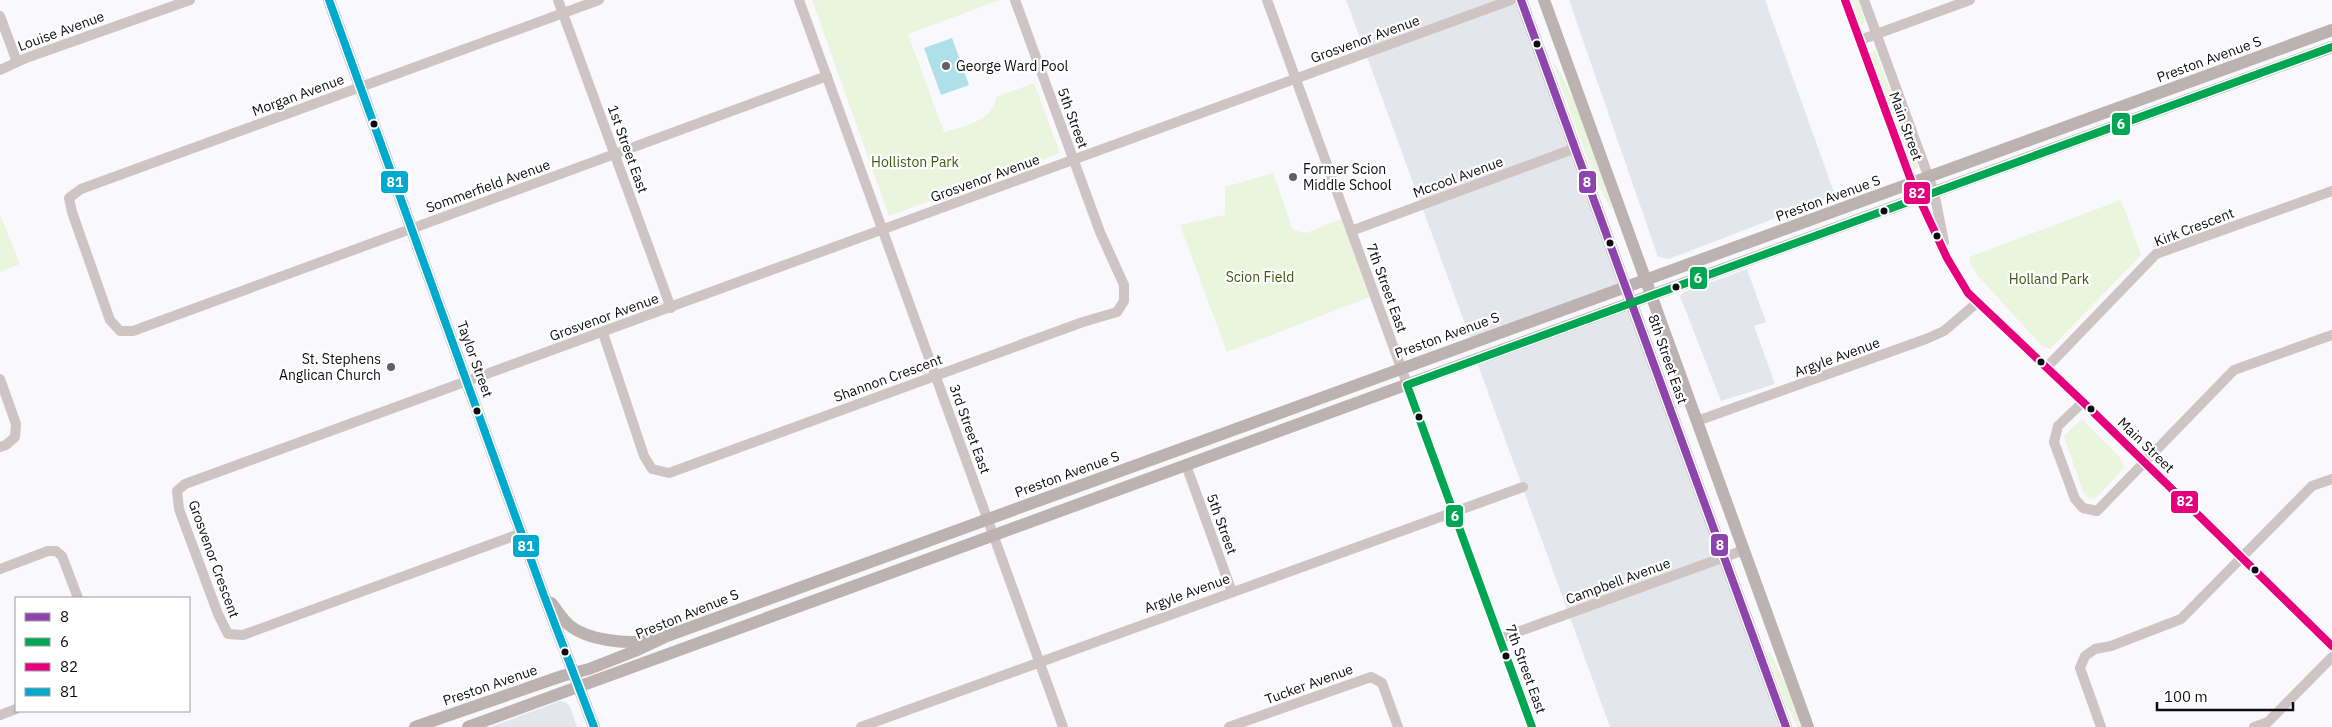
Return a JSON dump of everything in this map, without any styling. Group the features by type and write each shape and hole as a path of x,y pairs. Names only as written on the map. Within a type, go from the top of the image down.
{"main road":[{"name":"Taylor Street","path":"328,0 543,593 594,727"},
{"name":"8th Street East","path":"1521,0 1786,727"},
{"name":"8th Street East","path":"1544,0 1808,727"},
{"name":"Preston Avenue S","path":"574,672 636,651 667,636 2332,30"},
{"path":"468,727 2332,47"},
{"path":"543,593 569,625 600,640 639,642 667,636"},
{"name":"Preston Avenue","path":"415,727 574,672"}],"street":[{"name":"Louise Avenue","path":"0,70 17,62 190,0"},
{"name":"1st Street East","path":"558,0 672,308"},
{"name":"Morgan Avenue","path":"88,259 69,198 81,189 599,0"},
{"name":"3rd Street East","path":"799,0 1063,727"},
{"name":"5th Street","path":"1015,0 1074,160"},
{"name":"7th Street East","path":"1267,0 1532,727"},
{"name":"Grosvenor Avenue","path":"467,381 672,308 1511,0"},
{"name":"Main Street","path":"1846,0 1918,198 1947,258 1968,293 2047,367 2332,646"},
{"name":"Main Street","path":"1864,0 1934,192 1947,258"},
{"path":"1860,40 1970,0"},
{"path":"0,16 17,62"},
{"name":"Sommerfield Avenue","path":"88,259 110,320 120,331 133,331 826,76"},
{"name":"Mccool Avenue","path":"1351,231 1574,149"},
{"name":"Shannon Crescent","path":"603,333 644,456 652,469 669,473 1083,322 1117,312 1124,300 1124,285 1100,232 1074,160"},
{"name":"Kirk Crescent","path":"2047,367 2156,254 2332,191"},
{"name":"Argyle Avenue","path":"1697,421 1926,339 1944,331 1978,302"},
{"path":"2083,402 2058,426 2054,442 2075,499 2083,508 2097,511 2143,461 2234,370 2332,335"},
{"path":"0,379 16,424 15,437 6,445 0,447"},
{"name":"Grosvenor Crescent","path":"467,381 185,484 177,491 179,509 218,614 228,634 243,635 522,533"},
{"name":"5th Street","path":"1186,465 1232,592"},
{"path":"2101,727 2080,668 2085,656 2095,649 2111,646 2181,619 2312,486 2332,479"},
{"name":"Argyle Avenue","path":"862,727 1040,661 1523,488"},
{"name":"Campbell Avenue","path":"1501,638 1744,550"},
{"path":"0,569 48,551 56,551 62,556 78,597"},
{"path":"2254,727 2268,722 2332,657"},
{"name":"Tucker Avenue","path":"1230,727 1371,677 1382,683 1398,727"},
{"path":"0,715 15,709"}],"shaded area":[{"path":"1346,0 1521,0 1626,286 1472,343"},
{"path":"1569,0 1765,0 1835,195 1669,259 1658,257"},
{"path":"1747,269 1766,322 1754,326 1775,384 1721,401 1680,296 1684,292"},
{"path":"1632,301 1786,727 1610,727 1478,365 1476,359"},
{"path":"560,701 567,703 570,707 577,727 491,727"}],"green space":[{"name":"Holliston Park","path":"812,0 1000,0 908,34 944,132 977,121 990,111 996,97 1034,83 1060,153 889,216"},
{"path":"1850,0 1858,0 1865,21 1863,25 1859,24"},
{"path":"1875,50 1918,164 1918,167 1914,170 1870,54"},
{"path":"1555,63 1575,102 1612,207 1610,208 1593,174 1553,64"},
{"name":"Scion Field","path":"1273,173 1293,230 1306,233 1346,217 1375,295 1227,352 1180,225 1225,215 1225,187"},
{"name":"Holland Park","path":"2121,200 2141,255 2050,349 2042,346 1978,276 1971,265 1969,257"},
{"path":"0,214 20,264 0,272"},
{"path":"2082,419 2121,459 2124,468 2095,499 2089,498 2083,492 2064,436"},
{"path":"1770,652 1785,683 1801,727 1798,727 1785,703 1767,653"}],"water":[{"name":"George Ward Pool","path":"952,38 969,85 941,95 924,48"}],"transit line":[{"name":"81","path":"329,0 543,593 594,727"},
{"name":"8","path":"1521,0 1786,727"},
{"name":"82","path":"1845,0 1912,183 1947,258 1968,293 2083,402 2332,646"},
{"name":"6","path":"1532,727 1407,385 2332,47"}],"place":[{"name":"George Ward Pool","path":"946,66"},
{"name":"Former Scion Middle School","path":"1293,177"},
{"name":"St. Stephens Anglican Church","path":"391,367"}]}
